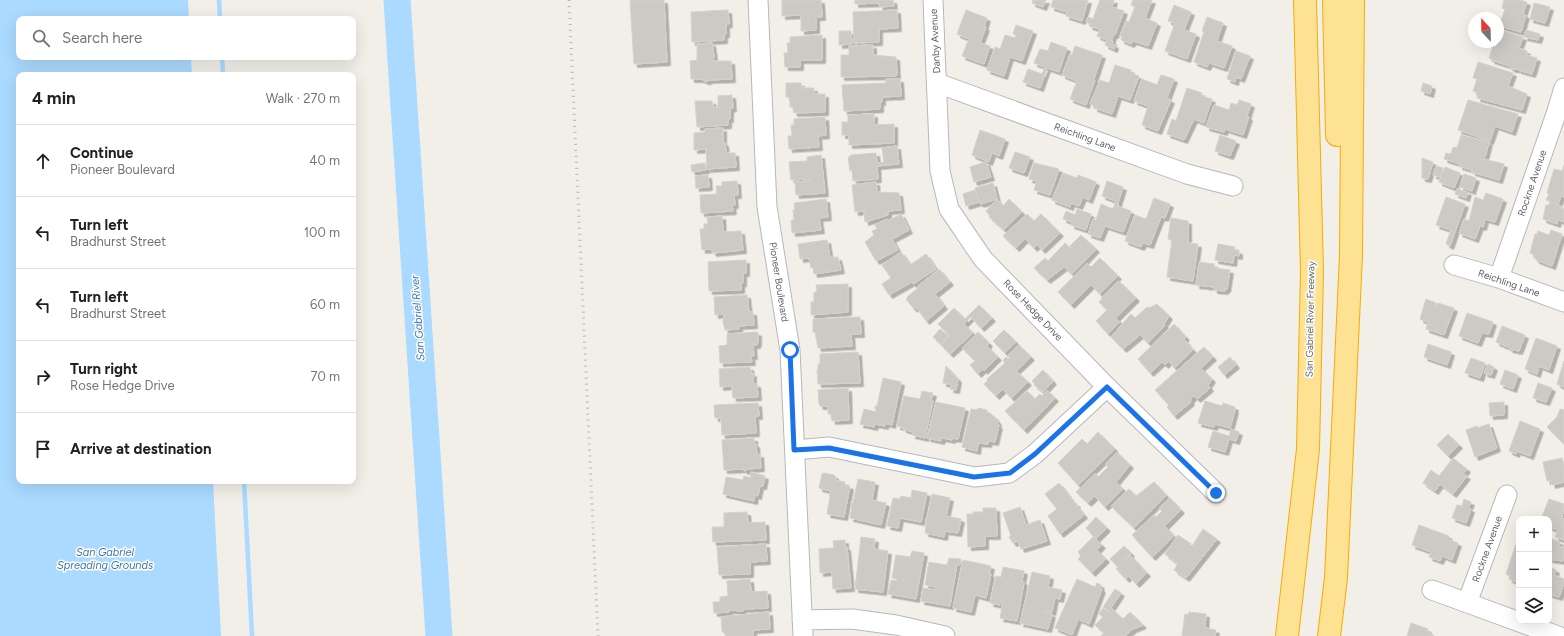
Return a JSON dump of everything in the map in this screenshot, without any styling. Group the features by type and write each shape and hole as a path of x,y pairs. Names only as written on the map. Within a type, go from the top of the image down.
{"highway":[{"name":"San Gabriel River Freeway","path":"1287,636 1308,449 1312,271 1305,0"},
{"path":"1334,0 1337,138 1336,226 1351,255"},
{"path":"1329,636 1336,578 1351,255 1353,0"}],"street":[{"name":"Pioneer Boulevard","path":"758,0 768,206 790,350 802,628"},
{"name":"Danby Avenue","path":"933,0 937,83"},
{"name":"Reichling Lane","path":"937,83 1187,174 1233,186"},
{"name":"Rose Hedge Drive","path":"937,83 940,171 949,209 983,259 1107,387 1216,493"},
{"name":"Rockne Avenue","path":"1499,278 1560,116 1564,88"},
{"name":"Reichling Lane","path":"1454,265 1499,278 1564,302"},
{"path":"794,450 829,448 974,477 1010,473 1035,454 1107,387"},
{"name":"Rockne Avenue","path":"1467,603 1507,495"},
{"path":"1432,590 1558,636"},
{"path":"802,628 852,619 896,625 945,636"}],"water":[{"name":"San Gabriel Spreading Grounds","path":"0,0 188,0 189,16 16,16 16,60 191,60 192,72 16,72 16,484 213,484 221,636 0,636"}],"building":[{"path":"630,0 664,0 667,62 634,64"},
{"path":"782,0 821,0 822,17 816,17 816,30 801,31 801,15 782,16"},
{"path":"855,0 893,0 894,6 880,7 879,3 855,4"},
{"path":"1033,0 1046,0 1043,7 1032,3"},
{"path":"1053,0 1088,0 1082,21 1066,16 1067,12 1051,7"},
{"path":"1100,0 1114,0 1112,7 1124,11 1115,35 1114,34 1111,41 1113,41 1112,44 1115,45 1114,49 1105,45 1107,40 1097,36 1100,29 1089,26 1090,24 1086,22 1088,17 1093,19"},
{"path":"1133,0 1152,0 1145,18 1157,23 1148,46 1133,41 1131,44 1121,40 1122,37 1120,36 1126,21 1129,22 1135,7 1131,5"},
{"path":"1504,0 1520,0 1527,2 1523,14 1526,15 1521,32 1504,27 1505,9 1502,8"},
{"path":"1534,3 1550,7 1545,23 1530,19"},
{"path":"1174,5 1191,12 1184,30 1196,34 1187,59 1165,51 1175,23 1168,21"},
{"path":"728,10 729,24 726,24 726,34 724,34 724,40 692,42 691,12"},
{"path":"897,10 898,28 879,29 879,42 854,43 853,12"},
{"path":"966,10 987,18 984,27 986,27 980,43 990,46 984,64 962,56 969,39 957,34"},
{"path":"1207,17 1223,23 1217,41 1232,46 1224,68 1209,63 1207,67 1194,62 1204,32 1202,31"},
{"path":"1016,25 1033,31 1022,61 1010,57 1004,76 987,70 995,47 1000,49 1005,35 1015,38 1016,35 1013,34"},
{"path":"1526,30 1540,34 1538,40 1524,37"},
{"path":"839,31 851,31 852,44 839,45"},
{"path":"1504,31 1523,37 1519,48 1527,51 1526,55 1537,58 1532,74 1518,69 1512,69 1507,65 1489,58 1492,48 1504,48"},
{"path":"822,35 822,60 800,60 800,67 785,67 784,53 788,53 787,43 790,43 790,37"},
{"path":"1051,42 1067,48 1059,72 1047,68 1040,88 1023,82 1028,69 1042,74 1045,67 1034,63 1040,49 1048,51"},
{"path":"712,43 714,56 713,61 731,61 732,79 704,81 700,79 691,79 690,61 697,60 697,44"},
{"path":"873,45 873,55 896,57 896,76 841,77 841,55 849,55 849,46"},
{"path":"1075,46 1102,55 1086,105 1070,99 1077,81 1062,75 1070,54 1072,55"},
{"path":"1236,51 1250,56 1241,79 1236,77 1235,82 1227,79"},
{"path":"1478,62 1513,73 1508,86 1527,94 1522,110 1477,98 1478,93 1473,91 1477,79 1473,78"},
{"path":"1115,65 1131,70 1130,73 1139,76 1130,100 1118,96 1112,114 1094,108 1095,106 1090,104 1100,80 1109,83"},
{"path":"1161,75 1174,79 1167,98 1171,100 1158,131 1142,125 1148,106 1134,101 1142,79 1157,85"},
{"path":"886,79 900,79 901,96 882,97 880,109 844,111 842,85 886,83"},
{"path":"786,83 801,83 801,88 814,88 814,94 825,94 825,112 794,113 793,107 790,107 790,97 786,97"},
{"path":"1423,83 1432,86 1430,94 1421,91"},
{"path":"1187,88 1202,93 1201,96 1212,99 1204,123 1194,119 1184,140 1167,134 1172,119 1176,121"},
{"path":"732,95 733,108 730,109 730,119 728,119 728,125 697,127 695,101 712,101 713,107 718,108 718,96"},
{"path":"1239,100 1251,104 1247,116 1249,117 1243,135 1225,129 1224,132 1206,127 1214,105 1229,110 1231,103 1237,105"},
{"path":"1468,100 1518,114 1512,132 1495,126 1490,141 1458,130"},
{"path":"874,114 874,125 894,124 894,143 849,145 849,135 842,135 842,122 848,122 848,115"},
{"path":"825,117 826,135 818,136 819,147 789,149 788,136 792,136 791,125 794,125 794,119"},
{"path":"723,128 723,143 725,143 726,153 735,153 736,167 707,169 706,149 694,150 694,133 705,132 705,129"},
{"path":"980,130 1005,139 999,156 992,153 989,162 972,155"},
{"path":"1220,135 1236,141 1230,156 1215,151"},
{"path":"1461,135 1489,142 1485,157 1481,156 1480,158 1504,164 1499,180 1472,172 1472,170 1459,166 1460,164 1444,159 1446,153 1451,154 1453,147 1457,148"},
{"path":"897,146 899,164 877,166 878,179 853,181 852,170 850,171 848,158 851,155 876,153 877,163 884,162 882,148"},
{"path":"1015,152 1030,157 1024,173 1009,168"},
{"path":"821,155 825,193 796,195 795,182 809,181 809,179 791,180 789,162 807,161 807,157"},
{"path":"1422,158 1433,162 1428,179 1422,178"},
{"path":"986,162 991,177 974,182 970,167"},
{"path":"705,163 706,170 692,172 691,165"},
{"path":"1034,163 1059,169 1050,195 1034,190 1037,181 1029,179"},
{"path":"1564,165 1564,197 1561,196 1558,204 1546,200 1549,194 1547,193 1554,169 1562,171"},
{"path":"1436,166 1443,168 1440,177 1433,175"},
{"path":"1445,167 1460,173 1454,188 1439,182"},
{"path":"1063,173 1077,178 1078,175 1096,182 1089,200 1083,197 1079,206 1071,203 1070,207 1052,200"},
{"path":"1464,174 1476,178 1472,191 1460,187"},
{"path":"708,175 709,187 696,188 695,176"},
{"path":"737,181 738,195 734,195 735,205 732,205 733,211 701,213 700,195 717,194 716,186 722,186 722,182"},
{"path":"1107,181 1123,187 1117,206 1131,211 1123,232 1105,226 1100,238 1088,234 1093,219 1096,220 1101,204 1113,209 1116,201 1102,196"},
{"path":"876,182 877,192 899,193 901,210 888,211 888,215 865,222 864,211 855,212 852,185"},
{"path":"993,183 997,199 980,204 975,188"},
{"path":"1457,189 1468,192 1466,198 1455,194"},
{"path":"975,190 979,202 966,206 963,194"},
{"path":"1486,193 1503,199 1495,222 1485,219 1483,227 1480,226 1475,239 1459,233 1464,219 1469,221 1475,197 1483,200"},
{"path":"1446,197 1465,204 1450,246 1446,244 1451,230 1436,225"},
{"path":"1154,198 1170,204 1165,218 1161,217 1150,245 1143,243 1141,247 1125,241 1135,215 1146,219"},
{"path":"826,199 828,217 819,218 821,230 792,233 791,220 794,220 794,203"},
{"path":"997,199 1003,206 1009,199 1022,212 1004,230 989,217 990,216 986,211"},
{"path":"1550,202 1561,206 1560,208 1564,209 1564,222 1558,220 1557,224 1543,219 1546,205 1549,205"},
{"path":"1077,209 1091,214 1086,230 1071,225 1072,222 1063,219 1066,211 1075,215"},
{"path":"901,214 909,230 892,239 898,250 876,261 865,242 874,235 872,231 877,229 875,225 887,219 888,221"},
{"path":"1027,214 1034,221 1041,214 1060,233 1042,250 1037,245 1034,248 1025,239 1016,248 1003,236"},
{"path":"722,216 723,232 741,231 743,250 713,253 711,249 702,250 700,229 704,229 704,224 708,224 707,217"},
{"path":"1171,218 1188,221 1188,243 1198,244 1193,281 1167,277 1172,240 1168,239"},
{"path":"1551,230 1562,234 1552,266 1536,260 1534,258 1535,255 1530,253 1535,234 1537,234 1538,231 1549,235"},
{"path":"1081,235 1096,249 1072,274 1064,267 1047,280 1034,268 1045,258 1048,261 1065,243 1071,249 1072,248 1070,246"},
{"path":"827,240 830,258 838,257 841,270 814,274 809,258 800,259 798,244"},
{"path":"1218,244 1235,247 1234,250 1239,251 1239,256 1234,255 1233,263 1215,260"},
{"path":"901,252 910,265 926,254 936,269 913,284 912,282 889,295 882,284 891,278 882,265"},
{"path":"1100,258 1118,276 1100,294 1091,285 1071,305 1058,292 1087,263 1091,267"},
{"path":"746,260 746,273 743,273 741,290 709,291 708,262"},
{"path":"1199,262 1214,264 1214,268 1230,270 1227,289 1225,289 1225,291 1214,290 1214,287 1196,285"},
{"path":"939,269 950,282 935,294 944,306 926,321 916,307 914,309 906,299 919,287 918,286"},
{"path":"1119,281 1136,298 1116,318 1120,322 1108,334 1096,321 1107,310 1099,302 1102,299 1101,298"},
{"path":"848,284 848,312 811,315 811,302 814,302 814,292 817,292 816,285"},
{"path":"747,295 749,312 753,312 754,325 739,326 739,329 725,330 723,322 724,314 715,315 714,297"},
{"path":"1426,299 1436,303 1435,307 1438,303 1454,308 1444,335 1426,329 1428,322 1420,319"},
{"path":"1157,304 1169,316 1164,324 1165,325 1148,343 1140,335 1123,349 1111,337 1131,314 1135,318 1147,307 1149,308"},
{"path":"979,305 992,318 981,328 971,317 964,324 973,333 950,354 941,345 950,336 938,324 954,308 965,319"},
{"path":"1467,313 1493,322 1489,334 1482,333 1478,343 1459,336"},
{"path":"860,317 861,334 851,334 852,346 818,348 815,332 813,332 813,319"},
{"path":"1174,324 1186,337 1184,339 1193,350 1174,368 1169,361 1165,365 1162,362 1150,373 1138,359"},
{"path":"1502,326 1525,335 1519,351 1509,349 1510,348 1496,342"},
{"path":"940,329 948,336 941,344 933,337"},
{"path":"1004,330 1016,342 1005,353 993,341"},
{"path":"978,332 989,343 987,346 998,357 984,371 983,369 978,374 970,365 975,361 962,348"},
{"path":"758,333 758,343 757,345 753,345 754,356 751,356 752,362 720,363 719,346 727,345 727,334"},
{"path":"1536,338 1557,346 1549,370 1539,366 1537,374 1525,369"},
{"path":"1428,344 1451,352 1447,365 1424,357"},
{"path":"1019,345 1031,357 1016,371 1028,382 1011,398 1003,389 996,396 984,384 988,380 987,379 1005,363 1003,360 1006,357 1008,359 1010,357 1008,355"},
{"path":"1204,347 1213,357 1201,368 1212,379 1208,385 1210,388 1197,399 1194,396 1190,400 1191,402 1174,416 1167,407 1172,403 1170,402 1168,404 1155,390"},
{"path":"858,352 860,383 818,384 817,370 818,364 820,364 820,354"},
{"path":"1230,357 1236,365 1224,375 1218,367"},
{"path":"1471,358 1485,363 1480,378 1465,373"},
{"path":"1564,361 1564,387 1557,384"},
{"path":"1488,364 1494,367 1491,375 1484,373"},
{"path":"946,366 958,379 956,390 950,389 951,384 943,383"},
{"path":"750,367 751,374 753,373 753,384 757,384 758,397 733,398 732,386 720,387 719,369"},
{"path":"1043,370 1053,381 1043,392 1034,385 1035,384 1032,381"},
{"path":"1505,370 1518,375 1513,389 1500,384"},
{"path":"883,378 901,382 892,425 885,423 885,426 875,424 874,427 860,424 864,409 876,412 875,406 877,406"},
{"path":"1538,383 1552,388 1546,402 1533,398"},
{"path":"848,388 849,420 832,421 831,414 828,414 828,406 820,406 819,404 818,390"},
{"path":"1047,390 1055,398 1024,430 1005,411 1027,391 1035,399 1040,394 1042,396"},
{"path":"922,391 933,393 931,400 933,401 925,438 912,435 913,432 897,426 904,396 920,399"},
{"path":"1205,401 1222,406 1223,403 1235,407 1230,428 1215,424 1214,427 1198,423"},
{"path":"936,402 965,408 958,439 952,438 952,440 942,438 941,441 927,438"},
{"path":"1504,402 1504,415 1490,416 1489,403"},
{"path":"758,403 759,416 755,416 756,433 722,435 721,418 715,418 714,405"},
{"path":"978,408 987,410 987,412 994,416 998,422 997,425 999,425 995,442 989,441 988,444 978,443 977,451 962,447 971,409 978,410"},
{"path":"1560,409 1564,410 1564,444 1547,427 1557,417"},
{"path":"1520,421 1540,429 1530,456 1517,451 1516,454 1509,451"},
{"path":"1489,424 1497,448 1475,457 1466,430"},
{"path":"1231,429 1239,432 1236,441 1229,439 1225,452 1208,447 1213,431 1229,436"},
{"path":"1098,432 1115,449 1078,485 1058,463 1082,439 1087,444"},
{"path":"1448,434 1459,445 1448,456 1437,445"},
{"path":"754,438 757,455 760,454 761,468 747,469 744,471 744,469 724,470 722,440"},
{"path":"1117,452 1130,465 1116,482 1123,489 1105,507 1095,496 1088,503 1076,492 1095,473 1098,477 1108,467 1105,464"},
{"path":"1453,458 1467,469 1463,474 1467,476 1453,494 1440,484 1435,491 1423,483 1431,470 1439,476"},
{"path":"1562,458 1564,465 1564,482 1552,485 1551,480 1547,481 1543,462"},
{"path":"751,472 765,476 763,486 760,486 758,496 755,495 754,501 723,494 726,477 743,480 744,476 750,478"},
{"path":"822,474 834,475 836,477 835,480 845,482 844,485 850,486 844,517 827,514 830,497 829,494 830,495 831,491 819,488"},
{"path":"858,479 875,482 872,500 886,503 881,525 850,518 851,502 853,503"},
{"path":"1154,482 1166,495 1134,528 1111,506 1129,489 1136,496"},
{"path":"1059,483 1075,504 1077,504 1076,505 1084,515 1060,534 1048,516 1057,509 1045,494"},
{"path":"912,490 927,493 921,522 900,518 898,528 887,526 893,498 900,499 901,496 911,498"},
{"path":"932,494 950,498 946,516 961,519 958,533 945,531 944,537 925,533 926,518 927,519"},
{"path":"1170,498 1181,510 1165,526 1174,536 1152,557 1132,535 1154,515 1156,517 1162,511 1159,508"},
{"path":"1464,499 1471,502 1468,508 1471,509 1466,523 1452,518 1457,505 1462,506"},
{"path":"1549,499 1564,504 1562,518 1564,519 1564,540 1555,537 1558,530 1552,528 1552,516 1542,516"},
{"path":"1020,507 1026,525 1040,520 1047,541 1021,549 1018,541 1013,543 1009,537 1011,536 1003,513"},
{"path":"983,508 996,508 997,536 985,536 985,546 968,547 967,514 973,514 973,512 983,512"},
{"path":"747,512 748,523 765,522 766,540 713,542 712,527 724,527 724,513"},
{"path":"1096,517 1107,528 1096,539 1086,528"},
{"path":"1419,525 1449,536 1447,539 1458,543 1452,560 1442,556 1440,561 1429,557 1431,552 1412,545"},
{"path":"1203,529 1217,539 1186,578 1174,570 1178,564 1165,554 1178,535 1191,544 1188,548 1190,549"},
{"path":"861,537 875,539 874,549 888,551 883,592 855,589"},
{"path":"1093,537 1102,545 1097,550 1106,559 1092,573 1078,559 1081,556 1078,552"},
{"path":"1552,539 1560,542 1559,546 1564,548 1563,561 1552,559"},
{"path":"845,540 851,588 833,589 832,572 820,573 819,549 834,548 833,541"},
{"path":"766,544 767,561 750,562 750,574 719,575 717,547"},
{"path":"1516,544 1516,582 1509,579 1510,576 1506,574"},
{"path":"1124,546 1131,553 1118,567 1110,559"},
{"path":"912,551 924,553 916,599 888,594 891,580 902,582 903,580 892,578 896,555 910,557"},
{"path":"1130,555 1147,573 1136,584 1129,576 1126,579 1116,569"},
{"path":"949,558 961,559 960,565 957,564 950,606 921,601 923,588 936,590 936,587 925,585 929,562 947,565"},
{"path":"963,560 991,566 989,574 991,574 986,598 975,595 971,612 953,608"},
{"path":"1003,567 1024,571 1022,581 1024,582 1017,621 1000,618 1003,601 1001,601 1000,605 990,603 996,576 1001,577"},
{"path":"1552,568 1556,570 1554,575 1564,579 1559,597 1552,595"},
{"path":"1032,572 1050,576 1048,587 1062,590 1060,599 1055,598 1052,612 1043,610 1043,612 1052,614 1048,629 1020,623"},
{"path":"750,579 751,592 767,591 768,608 742,609 743,611 728,610 729,612 714,613 713,602 720,602 720,597 728,596 727,581"},
{"path":"1077,579 1095,587 1097,583 1101,585 1100,588 1102,589 1089,624 1078,619 1072,635 1055,628"},
{"path":"1115,589 1121,593 1111,608 1123,619 1130,612 1143,625 1133,629 1125,636 1101,636 1104,633 1095,625 1103,617 1099,614 1103,608 1108,612 1109,611 1103,607"},
{"path":"769,612 770,629 753,630 753,636 725,636 722,631 721,617"},
{"path":"1189,612 1206,614 1205,628 1216,630 1215,636 1182,636 1185,614 1188,615"},
{"path":"1411,623 1428,629 1427,631 1430,632 1429,634 1433,636 1407,636"}],"waterway":[{"path":"219,0 220,16"},
{"name":"San Gabriel River","path":"397,0 439,636"},
{"path":"222,60 223,72"},
{"path":"244,484 252,636"}],"railway":[{"path":"569,0 598,636"}],"route":[{"path":"790,350 794,450 829,448 974,477 1010,473 1035,454 1107,387 1216,493"}]}
